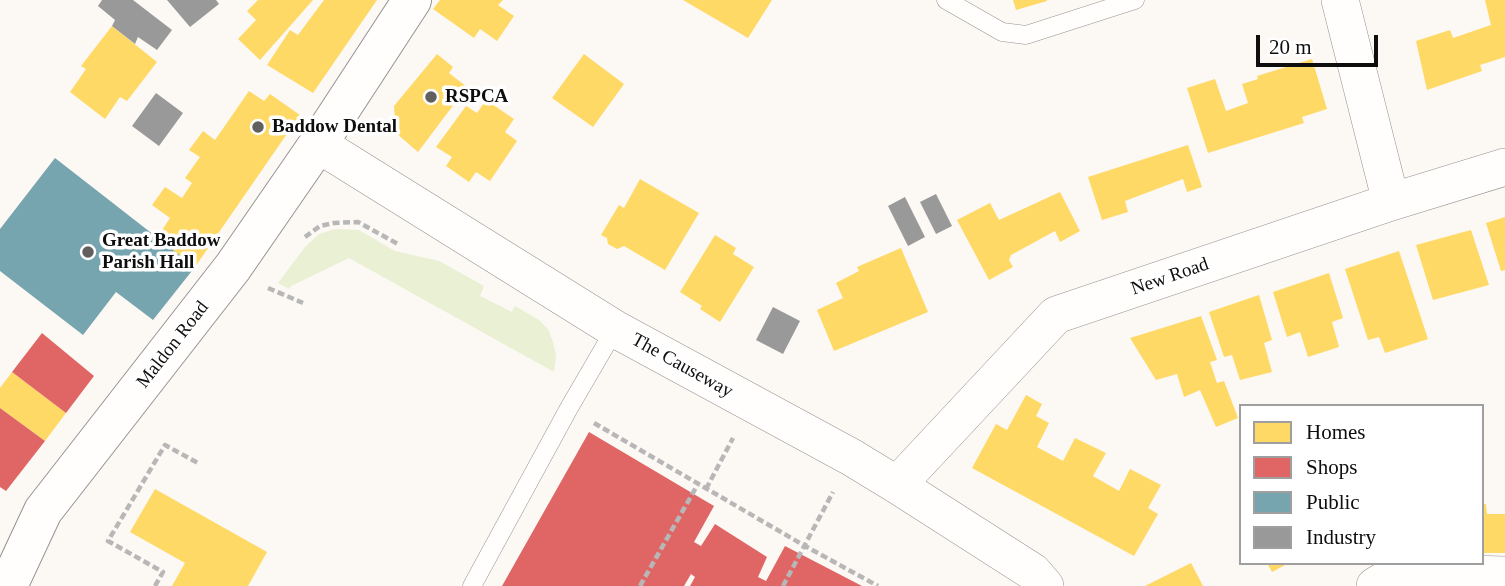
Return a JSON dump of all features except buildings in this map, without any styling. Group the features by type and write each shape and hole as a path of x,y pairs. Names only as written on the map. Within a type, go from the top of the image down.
{"street":[{"name":"Maldon Road","path":"8,586 43,511 226,277 318,144 412,0"},
{"path":"1340,0 1391,202"},
{"name":"The Causeway","path":"318,144 615,329 851,457 897,485 1032,582"},
{"name":"New Road","path":"897,485 1056,315 1391,202 1505,167"},
{"path":"1375,586 1398,572 1505,575"}],"lane":[{"path":"946,0 1002,33 1026,35 1135,0"},
{"path":"472,586 615,329"}],"path":[{"path":"298,246 320,226 358,222 399,245"},
{"path":"271,290 303,303"},
{"path":"706,489 751,404"},
{"path":"569,408 878,586"},
{"path":"155,586 163,572 108,541 165,445 198,463"},
{"path":"783,586 851,457"},
{"path":"640,586 698,484"}],"green space":[{"path":"335,229 359,230 395,251 439,261 484,286 480,296 512,312 515,306 539,320 548,329 553,342 556,355 554,372 349,258 289,289 278,283 305,247 319,234"}],"place":[{"name":"RSPCA","path":"431,97"},
{"name":"Baddow Dental","path":"258,127"},
{"name":"Great Baddow Parish Hall","path":"88,252"}]}
